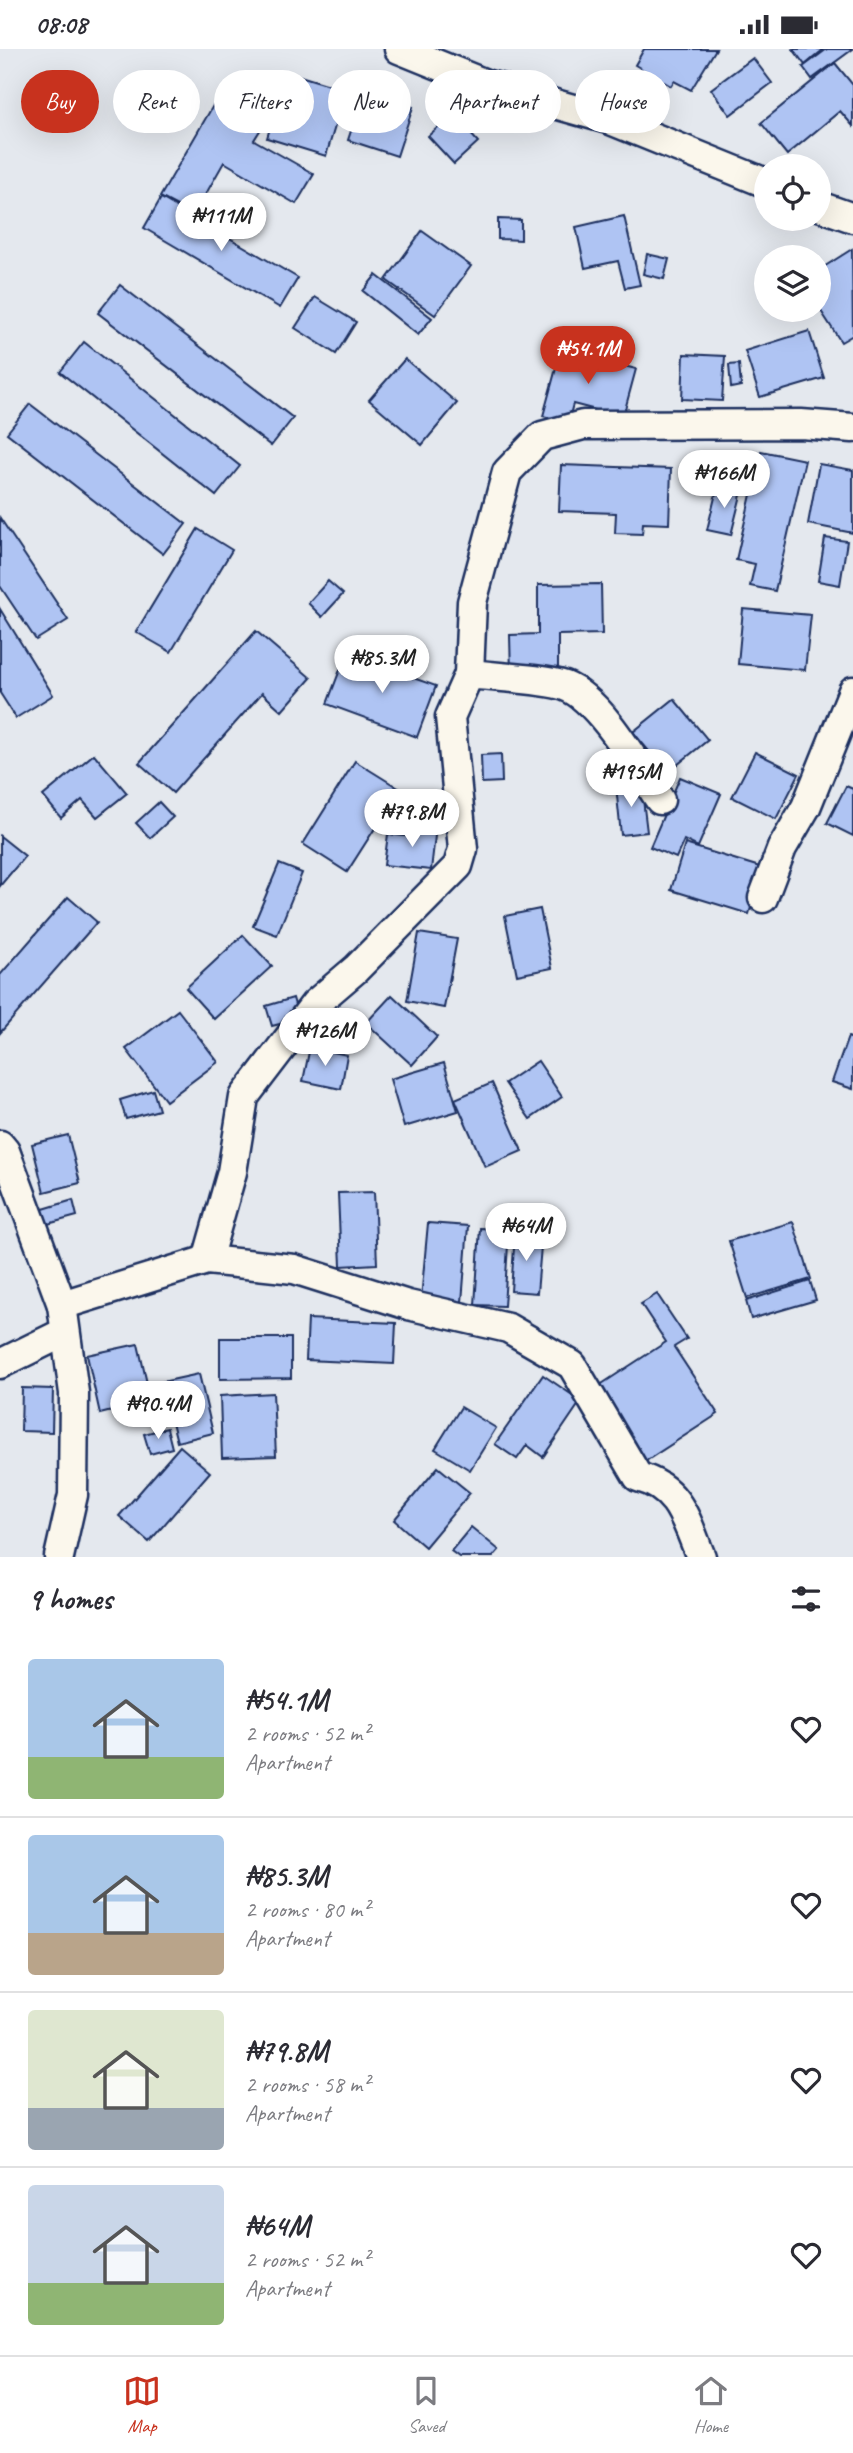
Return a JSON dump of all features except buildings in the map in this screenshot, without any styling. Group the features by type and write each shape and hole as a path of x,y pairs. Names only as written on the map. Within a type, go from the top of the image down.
{"street":[{"path":"399,49 488,85 608,119 754,178"},
{"path":"831,210 853,218"},
{"path":"207,1260 232,1173 244,1097 315,1004 356,969 458,866 464,849 450,717 469,674 472,602 507,472 542,436 583,425 801,424 853,428"},
{"path":"469,674 565,686 592,703 660,800"},
{"path":"763,898 782,848 806,807 853,691"},
{"path":"0,1145 5,1151 64,1318 74,1393 73,1495 59,1557"},
{"path":"0,1364 64,1318 207,1260 294,1269 408,1305 508,1328 572,1365 638,1477 653,1481 671,1492 701,1557"}]}
